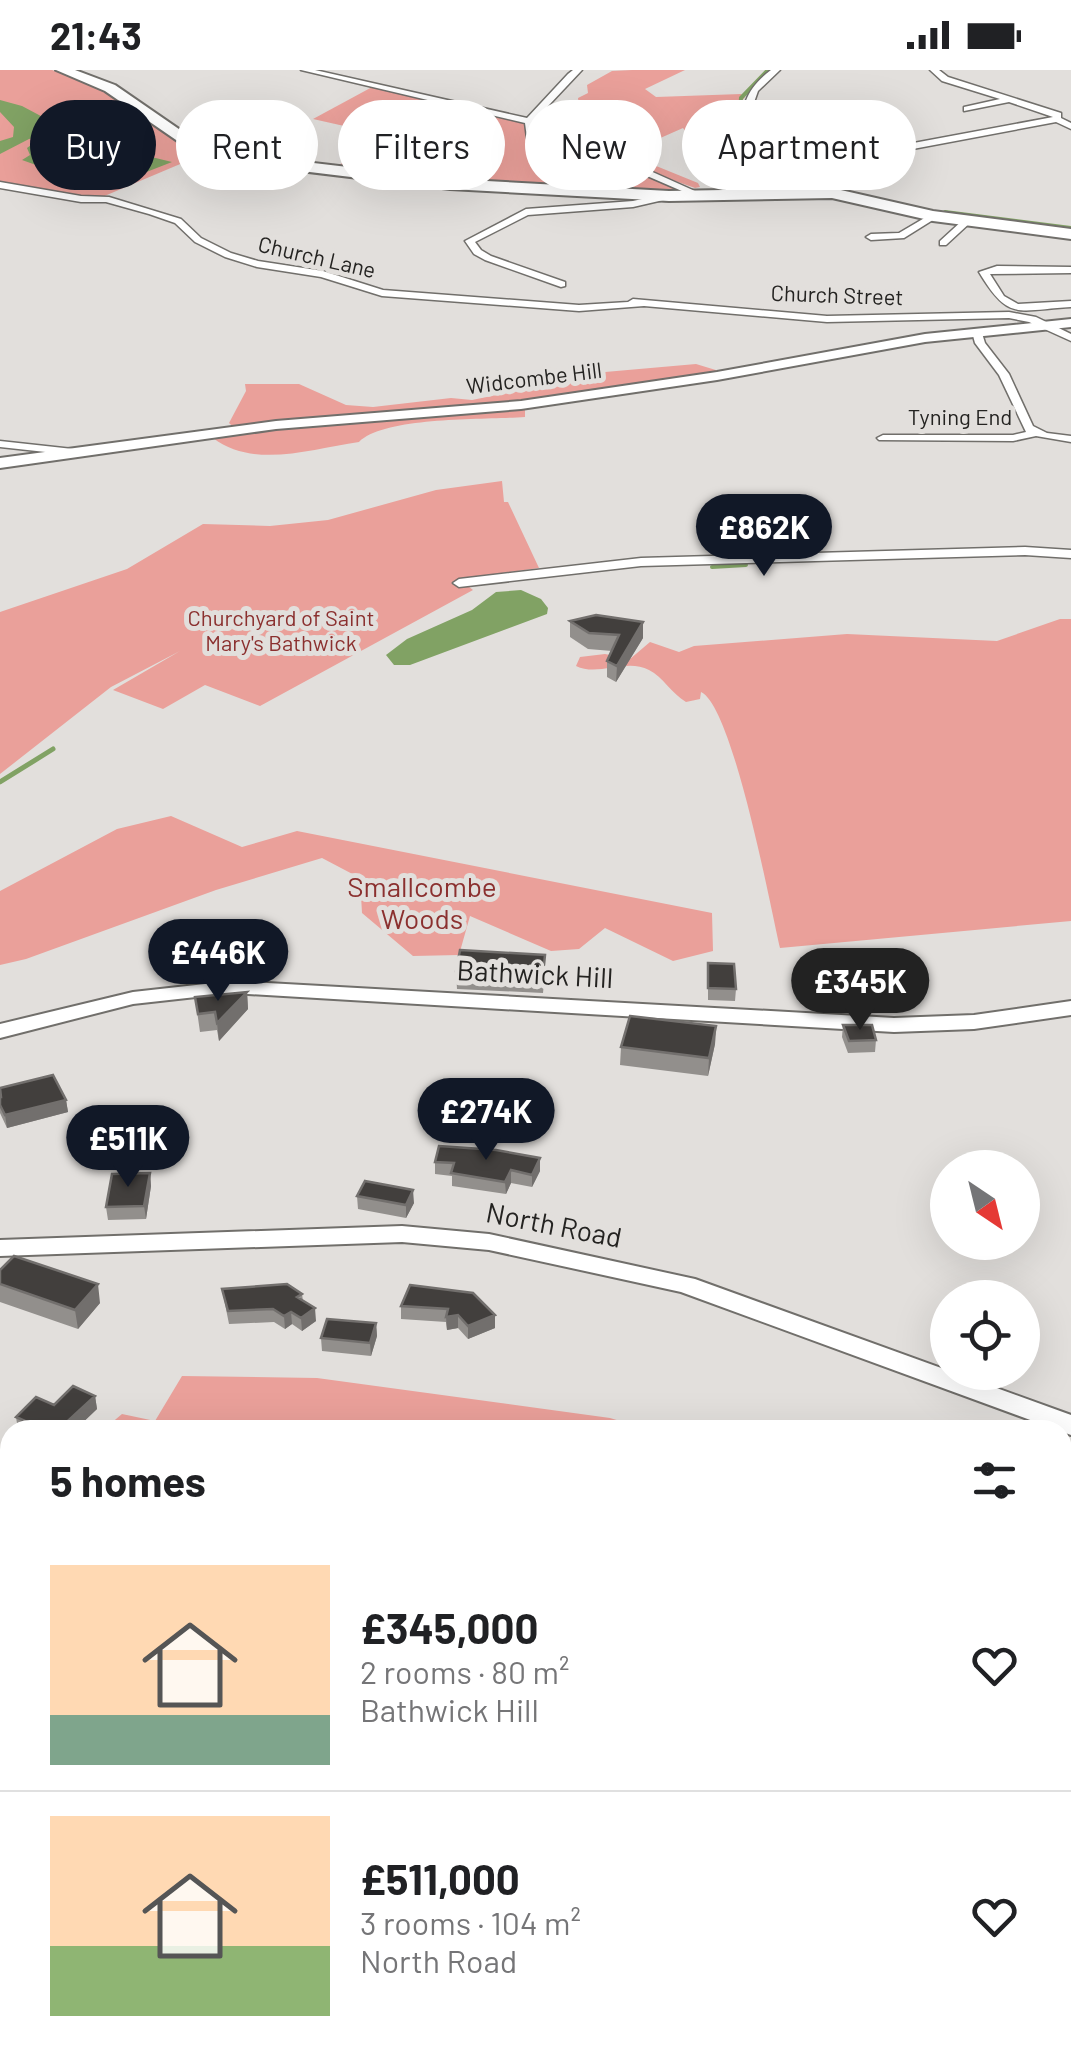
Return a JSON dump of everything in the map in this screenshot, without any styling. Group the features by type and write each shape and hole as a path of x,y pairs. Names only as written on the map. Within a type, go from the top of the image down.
{"main road":[{"path":"63,70 110,88 184,138 251,160 450,184 669,196 832,192 933,216 1071,234"}],"street":[{"path":"305,70 525,120"},
{"path":"550,100 557,86 578,70"},
{"path":"749,100 776,70"},
{"path":"934,70 946,79 1012,99 1071,126"},
{"path":"967,109 1012,99"},
{"path":"916,145 1071,111"},
{"path":"662,179 701,196"},
{"name":"Church Lane","path":"0,185 81,199 106,199 152,212 178,221 198,240 228,256 323,274 382,293 549,306 640,304"},
{"path":"743,190 746,194"},
{"path":"562,284 488,258 477,252 470,241 526,212 633,204 669,196"},
{"path":"871,237 901,236 933,216"},
{"path":"943,244 967,221"},
{"path":"1071,270 984,272 1000,298 1014,306 1071,304"},
{"name":"Church Street","path":"627,300 827,319 1024,316 1071,338"},
{"name":"Widcombe Hill","path":"0,463 276,425 540,403 977,332 1071,323"},
{"name":"Tyning End","path":"977,332 980,343 1004,374 1028,428 1036,433"},
{"name":"Tyning End","path":"883,438 1013,438 1036,433 1071,439"},
{"path":"0,444 73,452"},
{"path":"460,583 641,562 1024,551 1071,554"},
{"name":"Bathwick Hill","path":"0,1031 133,998 232,986 894,1024 974,1022 1071,1008"},
{"name":"North Road","path":"0,1248 402,1234 488,1242 686,1285 1057,1420"}],"green space":[{"path":"0,70 52,70 111,91 123,100 30,100 30,189 0,184"},
{"path":"685,70 645,89 656,97 745,97 682,100 682,128 662,137 662,100 578,100 588,93 587,85 612,71"},
{"path":"374,86 432,100 348,100"},
{"path":"338,105 338,125 318,120 318,116"},
{"path":"505,118 525,123 525,185 505,184"},
{"path":"156,126 176,138 176,166 156,174"},
{"path":"662,168 682,176 682,183 662,176"},
{"path":"662,182 687,192 642,190 662,190"},
{"path":"36,190 119,190 95,200"},
{"path":"696,364 719,371 713,380 673,386 634,383 525,405 525,417 413,423 372,434 359,442 303,452 246,453 213,438 240,433 229,423 246,391 245,384 299,384 346,405 373,407 451,398 472,400 561,382 571,375"},
{"name":"Churchyard of Saint Mary's Bathwick","path":"502,481 504,502 508,502 539,568 459,579 473,590 260,706 205,685 163,709 113,690 180,651 111,687 0,774 0,612 127,569 203,524 270,526 328,520 436,490"},
{"path":"1060,619 1071,619 1071,921 780,948 737,768 713,706 701,692 700,699 686,702 654,673 640,667 593,670 576,666 580,657 605,654 630,659 650,642 679,652 694,646 847,634 997,641"},
{"name":"Smallcombe Woods","path":"171,816 242,847 297,831 712,913 713,951 673,961 605,928 579,949 551,951 470,916 459,955 413,956 362,913 360,878 322,858 216,890 0,965 0,891 117,829"},
{"path":"182,1376 317,1378 617,1420 156,1420"},
{"path":"122,1414 150,1420 115,1420"}],"shaded area":[{"path":"0,100 30,110 30,139 0,154 0,141 13,137 14,127 0,112"},
{"path":"156,158 172,162 156,168"},
{"path":"521,590 541,599 548,608 547,614 410,665 394,665 386,655 407,639 472,610 496,592"}],"building":[{"path":"596,615 643,622 617,666 607,661 619,635 589,633 570,621"},
{"path":"460,950 545,955 543,975 456,971"},
{"path":"708,963 734,964 736,989 708,988"},
{"path":"247,992 217,1023 215,1012 198,1014 195,997"},
{"path":"630,1016 716,1026 709,1058 621,1047"},
{"path":"843,1025 872,1025 876,1040 849,1041"},
{"path":"53,1075 66,1100 5,1115 0,1105 0,1088"},
{"path":"439,1146 540,1158 532,1175 511,1170 505,1182 451,1173 454,1163 435,1162"},
{"path":"150,1173 144,1206 106,1207 112,1174"},
{"path":"365,1181 413,1190 406,1205 357,1196"},
{"path":"14,1256 98,1284 75,1310 0,1284 0,1270"},
{"path":"287,1284 302,1294 297,1297 315,1308 301,1318 291,1312 284,1316 273,1309 228,1311 222,1289"},
{"path":"410,1285 473,1293 495,1315 468,1326 458,1315 446,1317 448,1309 401,1306"},
{"path":"327,1319 376,1323 370,1343 321,1338"},
{"path":"73,1386 95,1396 69,1420 16,1417 36,1397 54,1405"}],"waterway":[{"path":"741,100 768,70"},
{"path":"945,212 1071,228"},
{"path":"712,567 746,565"},
{"path":"0,782 53,749"}]}
